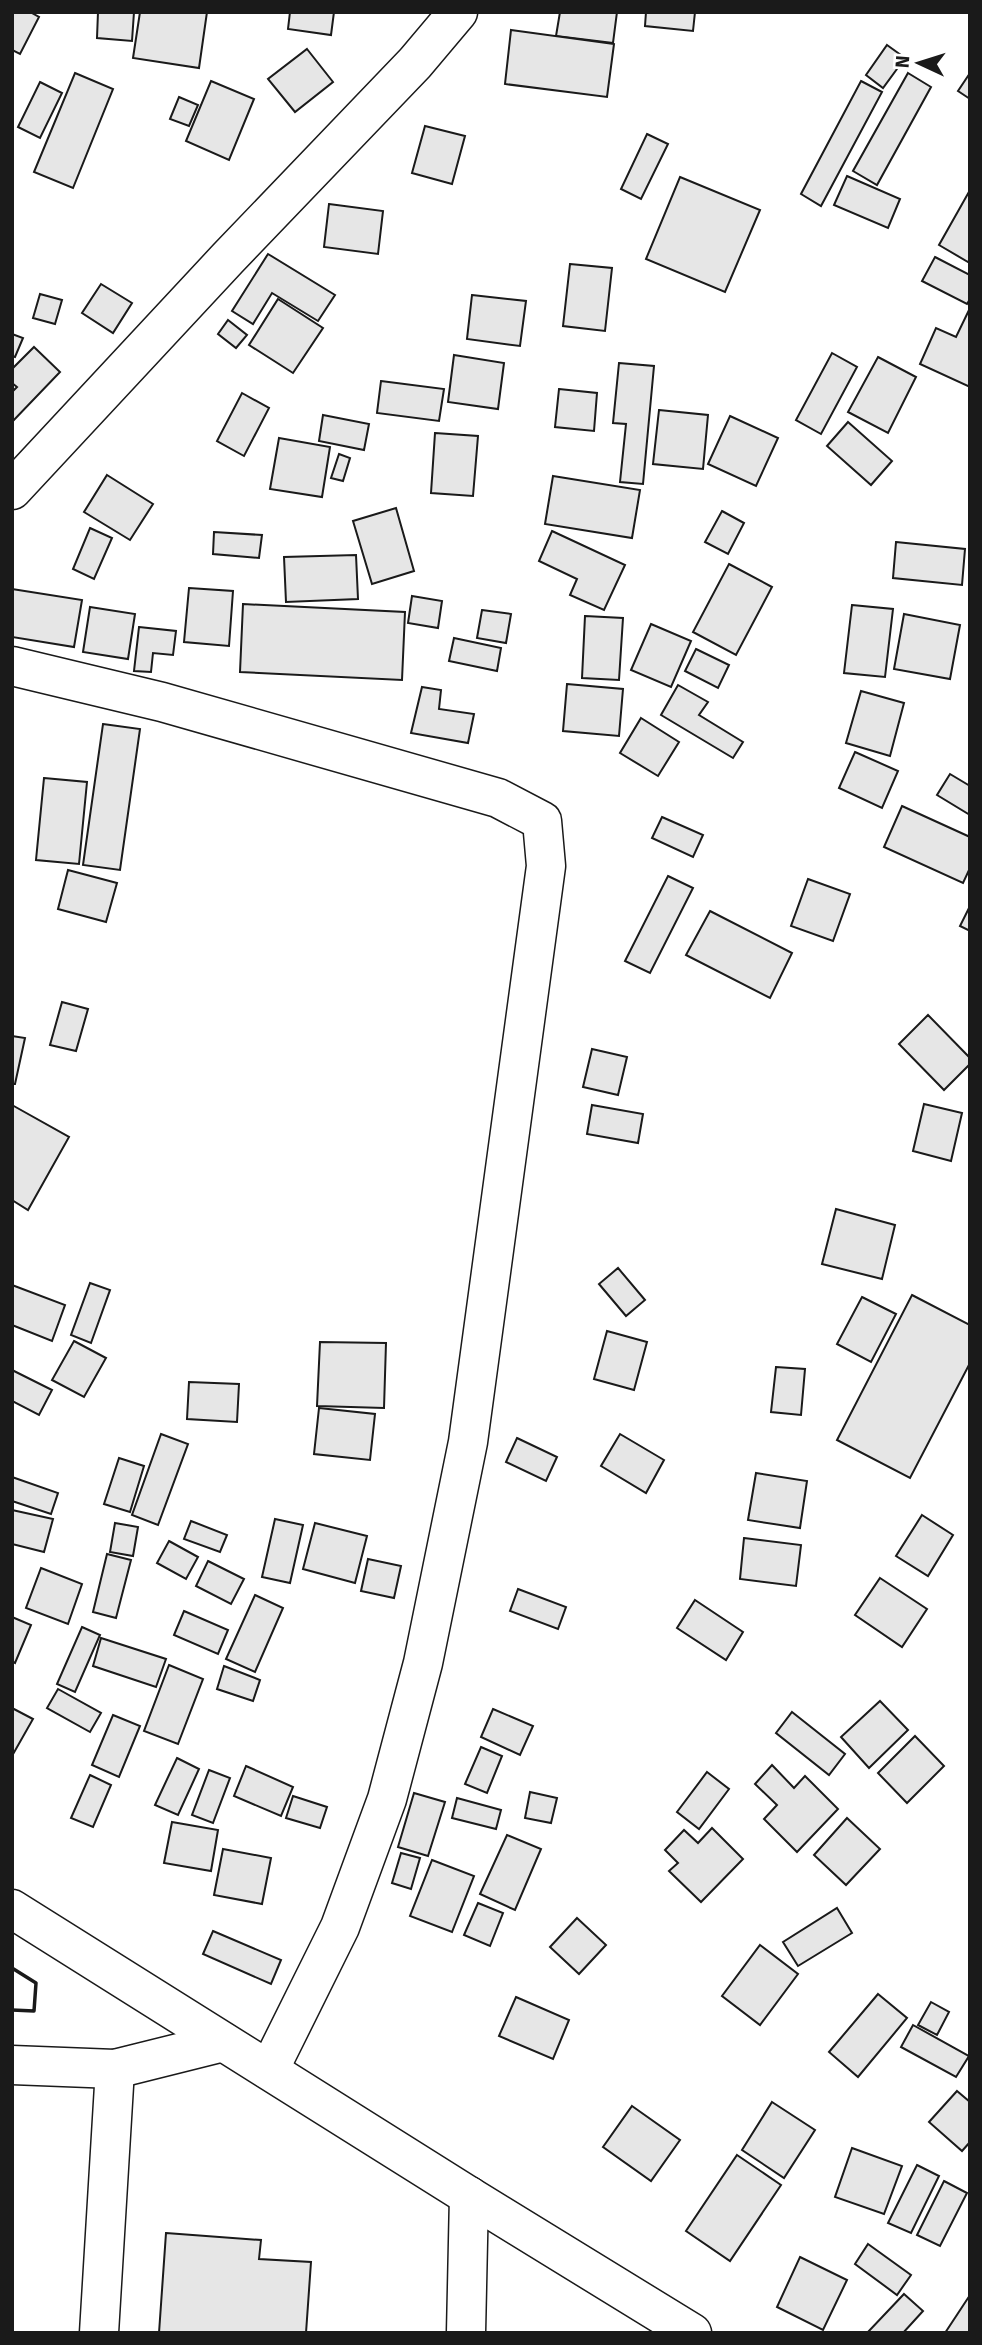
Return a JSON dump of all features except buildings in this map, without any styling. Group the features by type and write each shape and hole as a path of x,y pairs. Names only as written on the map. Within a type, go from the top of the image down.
{"street":[{"path":"12,490 228,258 415,63 458,12"},
{"path":"12,666 162,702 498,798 542,821 546,866 472,1415 424,1663 387,1799 340,1927 269,2070"},
{"path":"12,1909 692,2333"},
{"path":"12,2065 114,2069 223,2042"},
{"path":"99,2333 114,2069"},
{"path":"466,2333 469,2196"}],"wall":[{"path":"12,1968 36,1983 34,2011 12,2010"}]}
